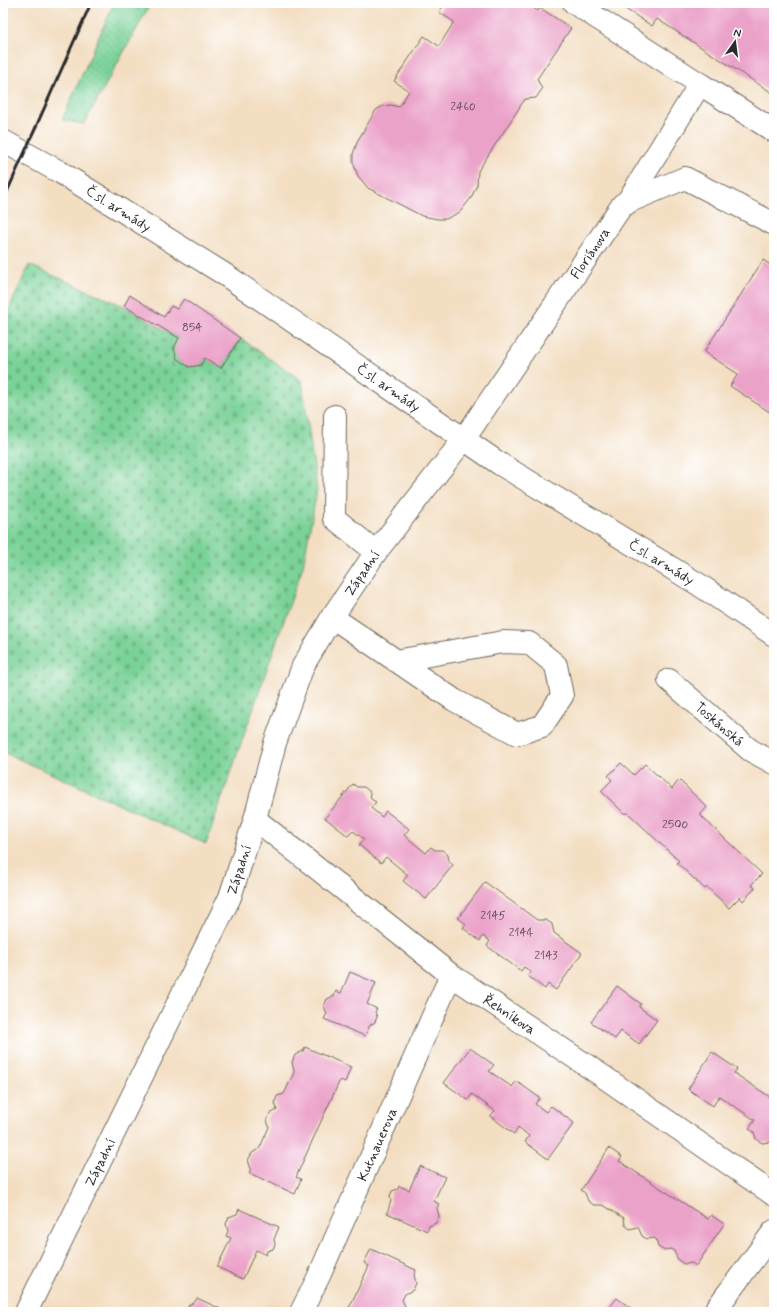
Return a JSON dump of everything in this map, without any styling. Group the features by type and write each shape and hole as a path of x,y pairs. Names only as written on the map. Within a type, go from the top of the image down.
{"street":[{"path":"574,3 774,131"},
{"path":"626,204 700,84"},
{"name":"Čsl. armády","path":"3,141 60,172 224,274 500,464 698,584 774,635"},
{"name":"Floriánova","path":"464,439 623,204 685,178 774,224"},
{"path":"335,416 334,518 376,552"},
{"name":"Západní","path":"26,1312 230,897 255,819 275,743 303,666 332,617 376,552 464,439"},
{"path":"332,617 396,661 454,700 517,734 542,726 562,696 556,665 529,643 504,642 396,661"},
{"name":"Toskánská","path":"669,680 750,750 774,763"},
{"name":"Řehníkova","path":"255,819 451,976 601,1075 774,1195"},
{"name":"Kutnauerova","path":"301,1312 319,1276 451,976"},
{"path":"714,1312 774,1231"}],"green space":[{"path":"114,3 151,3 84,124 62,120"},
{"path":"29,265 124,306 179,338 177,359 189,367 201,365 205,358 221,368 240,338 302,381 317,490 303,566 206,844 3,752 3,322"}],"building":[{"path":"445,3 526,3 538,11 540,8 571,28 537,79 542,89 536,98 525,99 478,171 477,185 471,198 460,212 446,219 438,219 422,216 368,188 358,176 353,162 353,154 358,140 376,110 383,106 391,105 399,107 409,91 394,81 424,36 439,46 454,22 439,12"},
{"path":"616,3 774,3 774,94 657,19 652,26"},
{"path":"763,260 774,267 774,415 730,386 738,374 704,352"},
{"path":"130,295 164,317 171,306 177,309 184,299 240,338 221,368 205,358 201,365 189,367 177,359 174,348 179,338 124,306"},
{"path":"621,763 634,775 645,764 672,789 679,780 707,807 700,815 762,874 751,885 755,888 743,901 740,897 729,908 707,887 705,889 677,863 679,861 627,812 625,814 601,791 612,780 608,776"},
{"path":"353,784 357,787 364,787 370,792 371,799 376,802 371,808 382,817 386,811 409,829 404,835 426,853 431,847 435,850 442,850 448,855 449,861 453,865 426,899 403,881 408,875 386,857 381,863 359,845 364,839 353,831 348,836 325,818"},
{"path":"485,882 537,920 546,920 552,924 554,933 582,953 556,990 548,984 545,989 528,976 531,972 524,967 521,971 487,946 490,941 483,936 480,941 463,928 466,924 458,918"},
{"path":"350,972 376,983 367,1004 377,1009 375,1012 377,1017 375,1022 370,1025 365,1036 324,1019 327,1014 324,1006 327,999 334,996 336,991 341,993"},
{"path":"617,986 641,1004 639,1007 657,1020 639,1044 621,1031 615,1039 591,1022"},
{"path":"305,1047 351,1067 345,1082 340,1080 296,1177 301,1179 295,1194 249,1173 251,1169 248,1160 252,1153 259,1149 269,1127 267,1119 270,1114 277,1110 275,1102 277,1096 284,1094 293,1075 294,1071 292,1062 295,1055 303,1051"},
{"path":"470,1048 494,1065 489,1071 512,1087 516,1081 540,1098 535,1104 546,1112 551,1106 574,1123 548,1159 525,1142 529,1136 518,1127 514,1134 490,1116 495,1111 472,1094 468,1100 444,1083"},
{"path":"712,1052 737,1069 734,1073 770,1097 774,1091 774,1145 770,1142 762,1143 756,1139 754,1132 749,1129 755,1120 719,1096 713,1106 688,1089"},
{"path":"609,1148 622,1157 619,1161 631,1169 708,1219 711,1215 724,1224 696,1266 692,1263 684,1264 678,1260 674,1251 671,1249 663,1250 658,1247 656,1239 647,1239 642,1236 638,1227 630,1229 625,1225 624,1218 603,1205 594,1205 588,1201 585,1193 581,1190"},
{"path":"420,1166 445,1177 434,1201 439,1204 437,1208 439,1216 436,1223 429,1226 427,1231 387,1213 391,1201 390,1196 392,1191 398,1189 399,1186 409,1190"},
{"path":"239,1209 279,1227 274,1239 275,1244 273,1249 267,1251 266,1255 256,1250 243,1279 217,1267 231,1238 226,1236 228,1231 226,1224 229,1217 237,1214"},
{"path":"371,1249 416,1270 414,1275 416,1283 413,1290 405,1294 402,1300 405,1306 403,1312 347,1312 369,1266 364,1263"},
{"path":"197,1298 227,1312 185,1312 189,1305 195,1302"},
{"path":"617,1298 636,1312 606,1312"}],"railway":[{"path":"3,201 91,3"}]}
